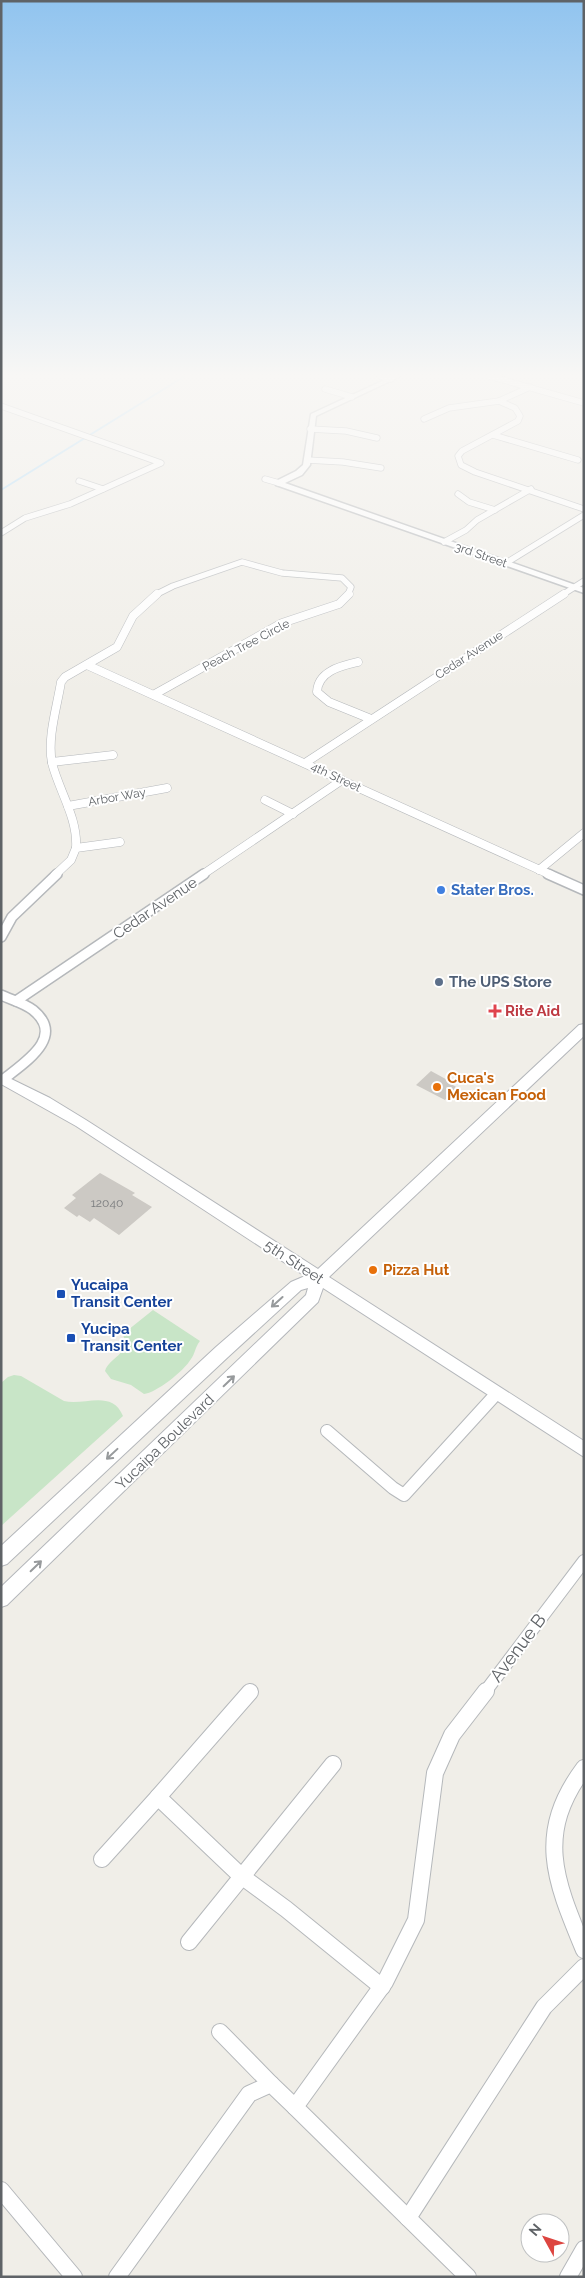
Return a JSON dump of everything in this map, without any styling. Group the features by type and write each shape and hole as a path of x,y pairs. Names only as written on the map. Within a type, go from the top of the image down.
{"main road":[{"name":"Yucaipa Boulevard","path":"1,1558 281,1299 296,1286 318,1278 584,1028"},
{"name":"5th Street","path":"2,1079 81,1123 584,1450"},
{"name":"Yucaipa Boulevard","path":"1,1599 313,1298 318,1278"}],"street":[{"path":"82,482 103,490"},
{"path":"1,532 25,518 70,504 120,482"},
{"name":"3rd Street","path":"274,482 584,591"},
{"path":"509,482 584,509"},
{"path":"444,542 531,489"},
{"path":"458,494 469,502 495,510"},
{"path":"506,563 584,515"},
{"name":"Peach Tree Circle","path":"87,665 117,647 133,616 153,596 173,586 232,564 242,562 282,573 342,578 351,587 348,596 340,604 282,623 155,694"},
{"name":"Cedar Avenue","path":"304,763 584,581"},
{"path":"358,662 344,665 330,672 319,681 316,688 324,699 371,719"},
{"path":"1,937 12,918 70,860 76,848 77,836 52,762 51,743 61,682 87,665"},
{"name":"4th Street","path":"87,665 155,694 584,890"},
{"path":"52,762 113,755"},
{"name":"Cedar Avenue","path":"16,1002 342,780"},
{"name":"Arbor Way","path":"68,806 167,788"},
{"path":"265,800 293,814"},
{"path":"539,870 584,833"},
{"path":"76,848 120,842"},
{"path":"1,995 26,1006 41,1017 46,1028 43,1044 35,1053 2,1079"},
{"path":"327,1431 393,1488 404,1495 497,1393"},
{"name":"Avenue B","path":"295,2107 382,1987 416,1920 435,1773 452,1735 584,1561"},
{"path":"102,1859 250,1692"},
{"path":"189,1942 333,1764"},
{"path":"584,1768 560,1809 553,1848 564,1902 584,1950"},
{"path":"158,1797 243,1877 286,1909 382,1987"},
{"path":"408,2218 544,2007 584,1967"},
{"path":"220,2032 468,2277"},
{"path":"117,2277 249,2094 271,2084"},
{"path":"1,2190 74,2277"},
{"path":"568,2277 584,2249"}],"green space":[{"path":"153,1310 200,1341 192,1357 182,1369 162,1386 144,1394 131,1385 111,1379 105,1371 107,1366 124,1347 123,1334"},
{"path":"14,1375 21,1376 64,1401 97,1400 112,1403 123,1416 1,1526 1,1383"}],"building":[{"name":"Cuca's Mexican Food","path":"431,1071 453,1083 451,1084 458,1088 459,1092 450,1100 447,1098 445,1100 416,1085"},
{"path":"100,1173 135,1193 132,1195 152,1207 119,1235 94,1218 90,1222 79,1215 77,1217 64,1208 76,1198 72,1195"}],"waterway":[{"path":"1,490 13,482"}],"place":[{"name":"Stater Bros.","path":"441,890"},
{"name":"The UPS Store","path":"439,982"},
{"name":"Rite Aid","path":"495,1011"},
{"name":"Cuca's Mexican Food","path":"437,1087"},
{"name":"Pizza Hut","path":"373,1270"},
{"name":"Yucaipa Transit Center","path":"61,1294"},
{"name":"Yucipa Transit Center","path":"71,1338"}]}
